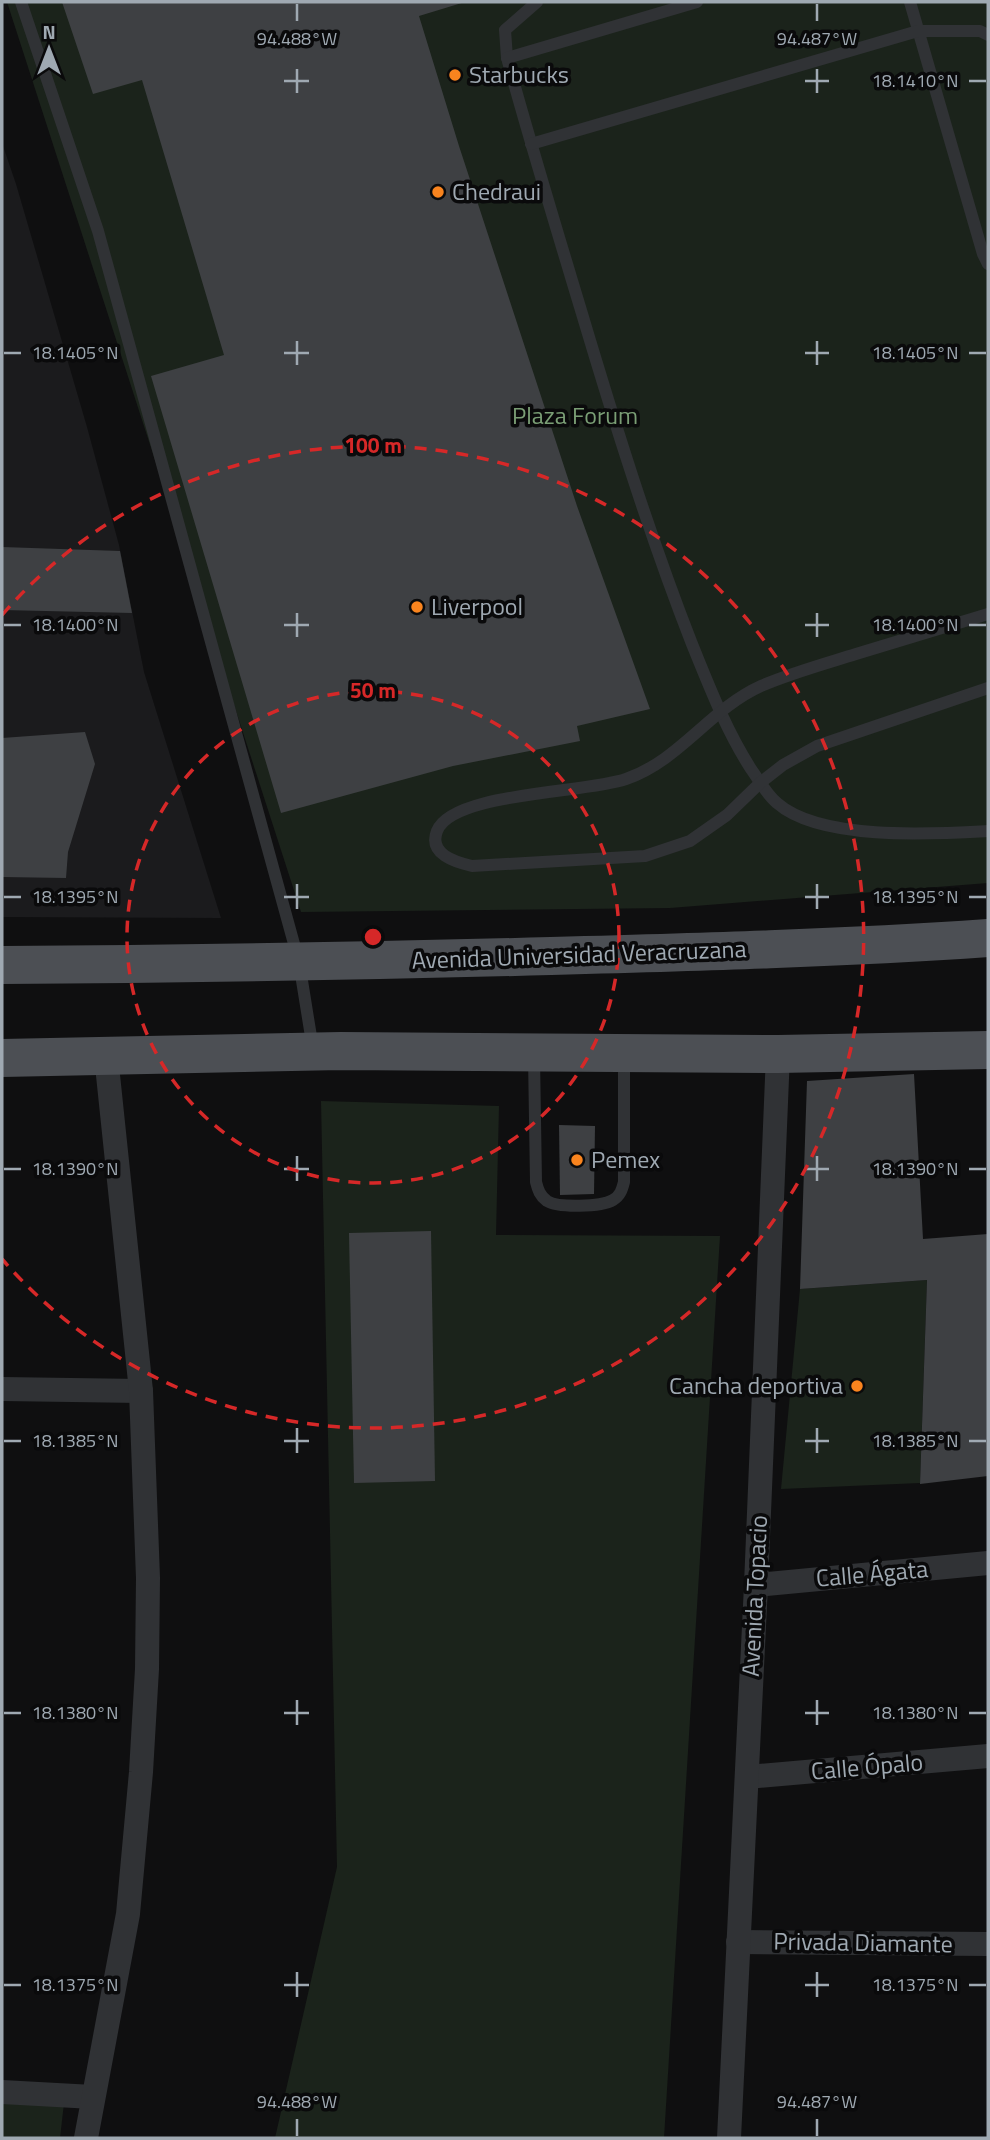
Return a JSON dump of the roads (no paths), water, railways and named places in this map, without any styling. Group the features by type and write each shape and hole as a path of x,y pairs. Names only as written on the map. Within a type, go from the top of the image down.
{"main road":[{"name":"Avenida Universidad Veracruzana","path":"2,965 299,962 681,953 910,944 988,938"},
{"path":"2,1058 313,1052 778,1055 988,1050"}],"street":[{"name":"Avenida Topacio","path":"729,2138 757,1585 778,1055"},
{"path":"86,2138 128,1914 148,1669 148,1578 141,1391 106,1056"},
{"path":"2,1389 141,1391"},
{"name":"Calle Ágata","path":"757,1585 988,1563"},
{"name":"Calle Ópalo","path":"747,1777 988,1756"},
{"name":"Privada Diamante","path":"738,1942 988,1944"},
{"path":"2,2092 93,2097"}],"lane":[{"path":"21,2 98,231 299,962 313,1052"},
{"path":"537,2 505,30 507,58 637,495 719,711 737,747 760,783 777,803 801,818 848,829 934,834 988,831"},
{"path":"507,58 697,2"},
{"path":"910,2 988,264"},
{"path":"531,144 918,31 980,31 988,35"},
{"path":"988,614 808,669 760,687 719,711 659,764 626,779 587,788 478,804 450,816 440,824 435,836 438,850 450,861 472,866 645,856 690,841 727,815 783,765 817,746 988,688"},
{"path":"534,1053 536,1182 540,1194 557,1205 602,1205 621,1192 624,1182 624,1053"}],"place":[{"name":"Starbucks","path":"455,75"},
{"name":"Chedraui","path":"438,192"},
{"name":"Liverpool","path":"417,607"},
{"name":"Pemex","path":"577,1160"},
{"name":"Cancha deportiva","path":"857,1386"}],"park label":[{"name":"Plaza Forum","path":"575,416"}]}
